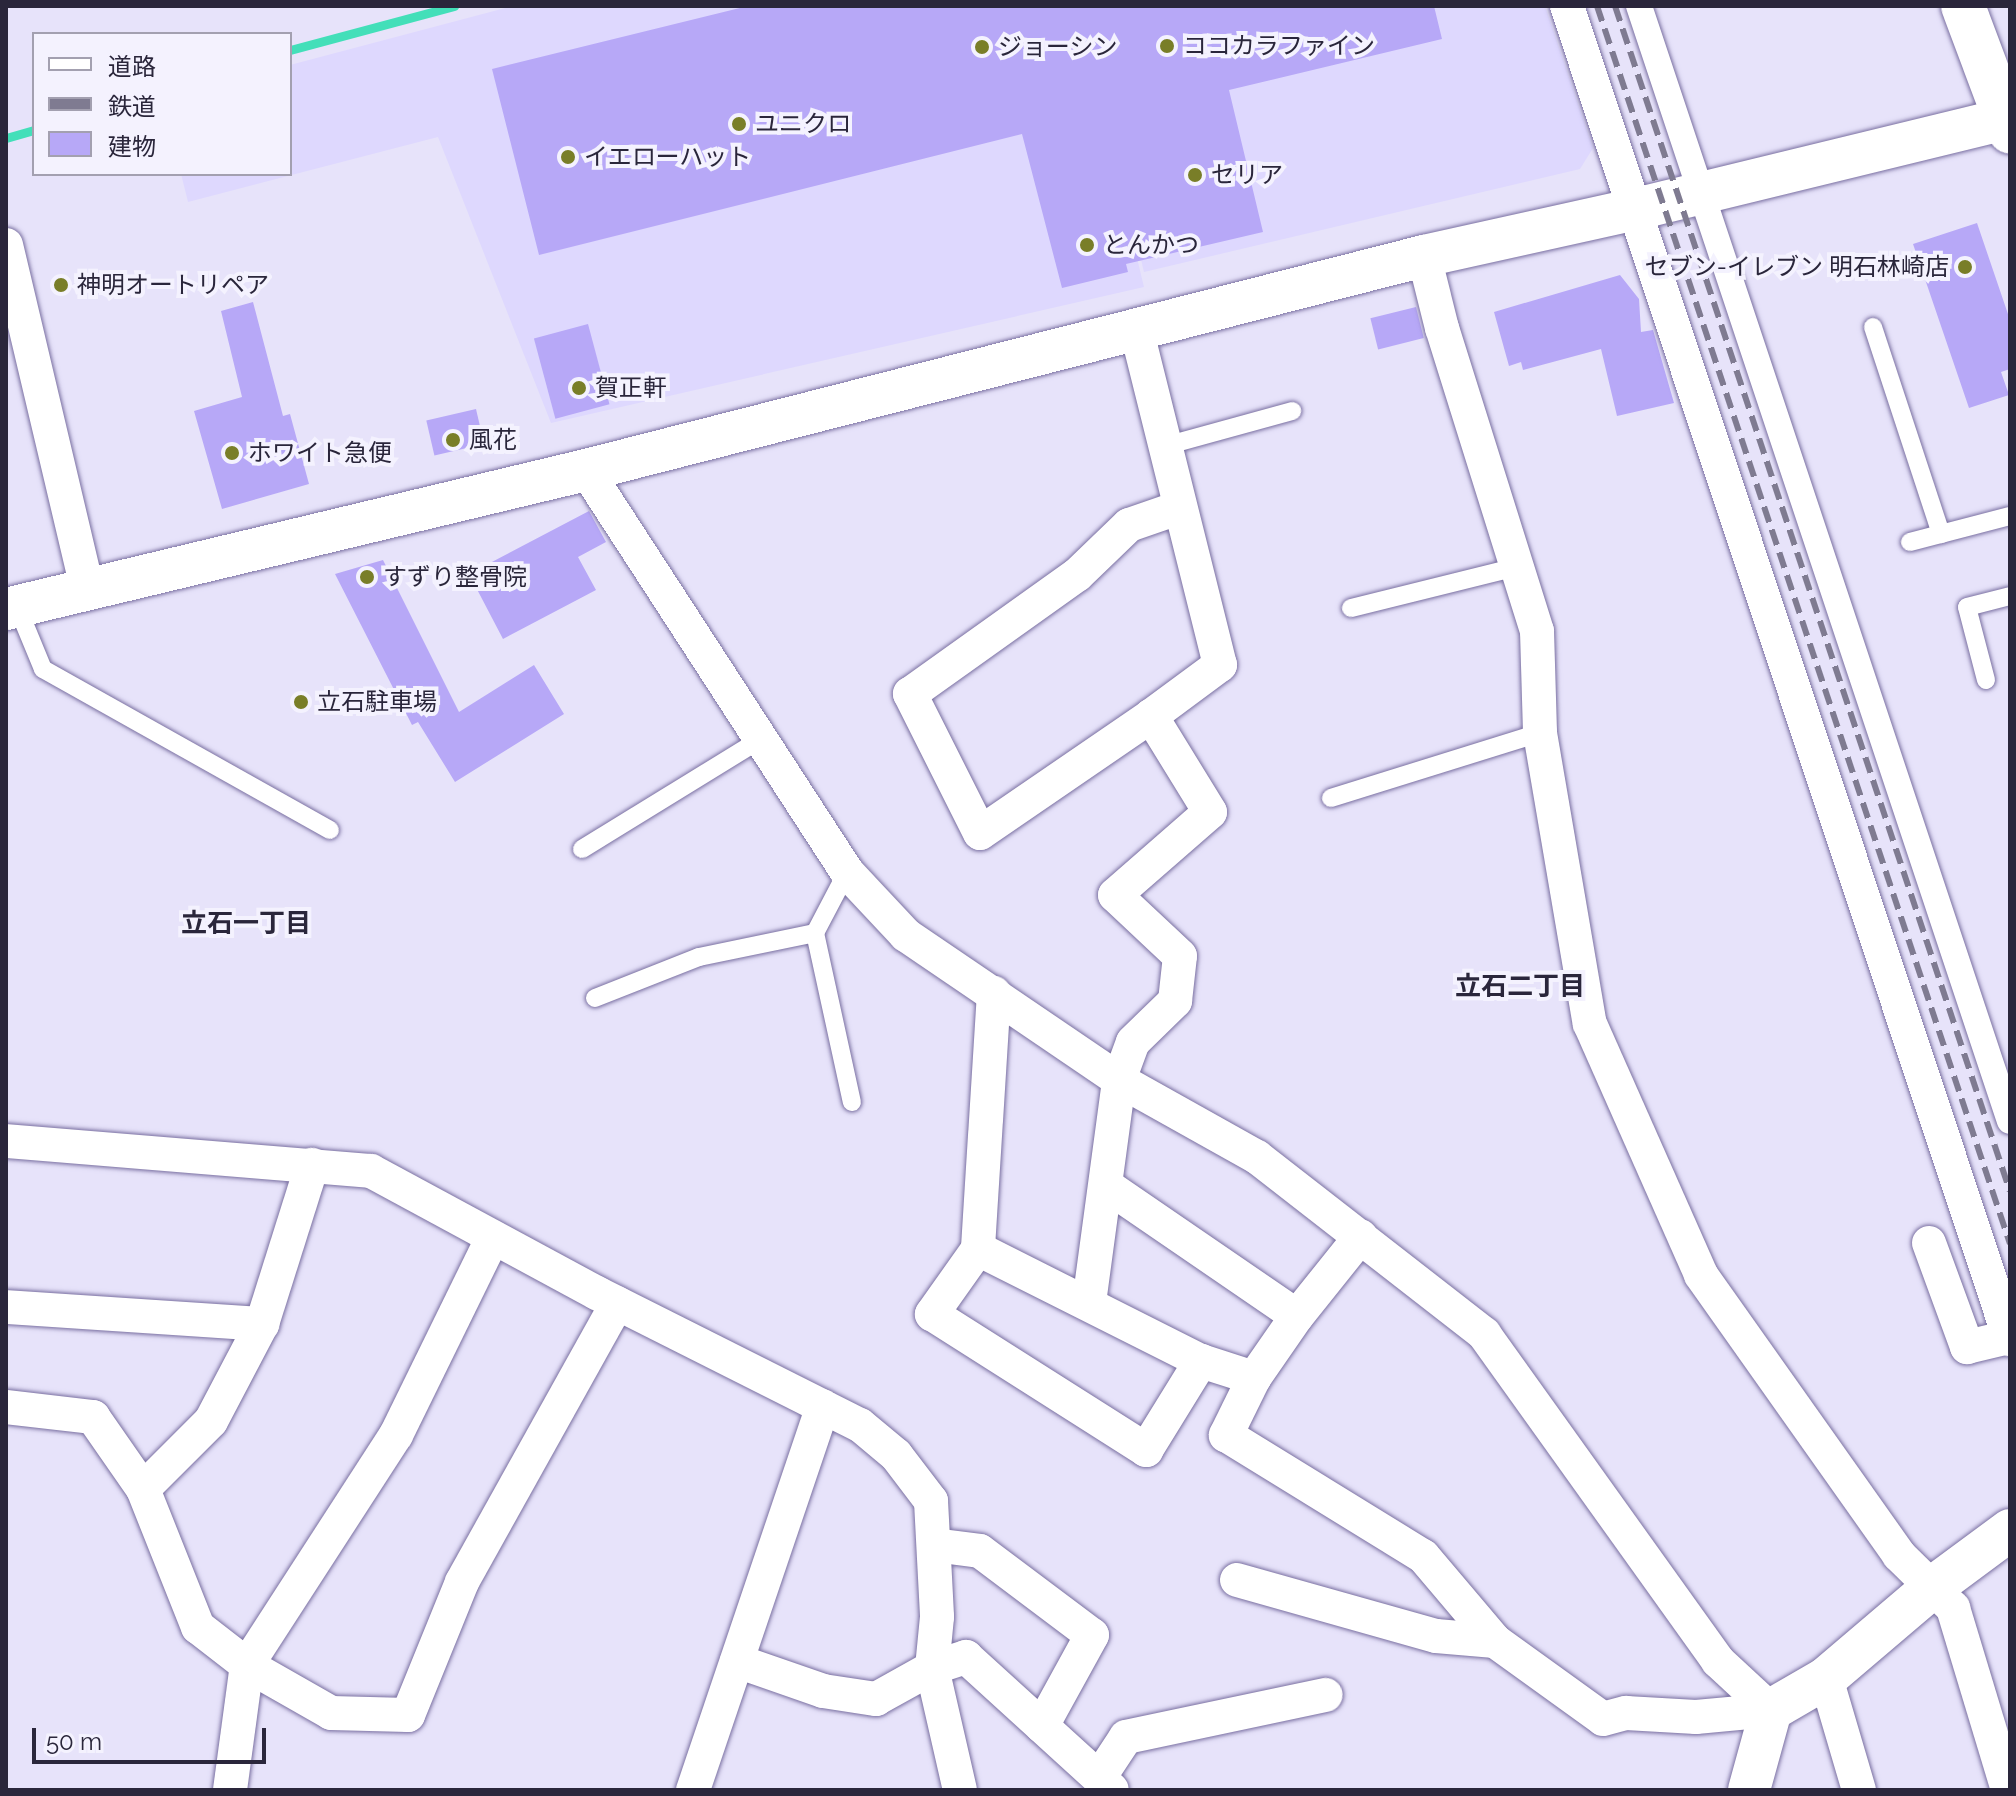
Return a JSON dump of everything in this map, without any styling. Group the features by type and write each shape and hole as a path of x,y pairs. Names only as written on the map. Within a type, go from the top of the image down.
{"main road":[{"path":"1963,6 2008,123"}],"street":[{"path":"1567,6 2010,1338 1967,1347 1929,1243"},
{"path":"1639,6 2010,1121"},
{"path":"12,607 586,470 1136,327 1424,256 2008,123"},
{"path":"6,245 87,587"},
{"path":"1424,256 1442,328 1537,631 1540,733 1590,1024 1701,1275 1899,1555 1953,1608 2008,1790"},
{"path":"1136,327 1178,508 1220,665 980,833 910,694 1077,575 1129,525 1178,508"},
{"path":"586,470 847,872 906,935 1119,1080 1257,1157 1484,1334 1718,1661 1771,1710"},
{"path":"1089,1303 1119,1080 1133,1042 1175,1001 1180,956 1115,895 1210,812 1151,716"},
{"path":"994,993 978,1249 932,1314 1146,1450 1201,1361"},
{"path":"6,1141 371,1171 617,1303 860,1425 896,1455 931,1501 937,1617 932,1668 960,1790"},
{"path":"143,1489 211,1421 262,1324 312,1165"},
{"path":"1107,1186 1297,1316"},
{"path":"1361,1236 1297,1316 1254,1378 1226,1435 1423,1556 1495,1641 1603,1719 1626,1713 1696,1717 1771,1710 1826,1678 1933,1587 2010,1530"},
{"path":"230,1790 247,1665 396,1435 493,1237"},
{"path":"978,1249 1201,1361 1254,1378"},
{"path":"6,1407 93,1417 143,1489 198,1627 247,1665 331,1713 408,1715 462,1582 617,1303"},
{"path":"6,1307 262,1324"},
{"path":"693,1790 823,1406"},
{"path":"934,1545 980,1551 1092,1635 1042,1726"},
{"path":"1237,1580 1436,1636 1495,1641"},
{"path":"737,1661 823,1691 876,1699 932,1668 966,1657 1106,1784 1126,1737 1326,1695"},
{"path":"1826,1678 1859,1790"},
{"path":"1749,1790 1771,1710"}],"lane":[{"path":"1873,327 1941,534"},
{"path":"1165,446 1292,411"},
{"path":"1910,542 2010,516"},
{"path":"1351,608 1517,567"},
{"path":"1986,680 1967,607 2010,596"},
{"path":"12,607 43,669 330,830"},
{"path":"1331,798 1540,733"},
{"path":"582,849 759,740"},
{"path":"847,872 815,933 852,1102"},
{"path":"595,998 699,957 815,933"}],"shaded area":[{"path":"513,6 1076,6 1144,287 551,423 438,137 292,175 292,64"},
{"path":"1079,6 1545,6 1593,148 1580,169 1144,272"},
{"path":"182,176 288,176 188,202"}],"building":[{"path":"748,6 1434,6 1442,39 1229,90 1263,232 1126,264 1128,272 1062,288 1022,134 539,255 492,69"},
{"path":"1977,223 2010,320 2010,369 2001,372 2009,395 1969,408 1913,244"},
{"path":"1620,275 1639,299 1641,332 1653,330 1674,403 1617,416 1601,349 1523,370 1521,362 1509,366 1494,312"},
{"path":"253,302 283,416 290,414 309,484 222,509 194,411 242,397 221,311"},
{"path":"1416,307 1424,338 1378,349 1370,318"},
{"path":"588,324 609,404 555,419 534,338"},
{"path":"476,409 484,444 434,456 426,420"},
{"path":"589,511 606,542 578,557 596,590 503,639 469,574"},
{"path":"383,560 459,712 534,665 564,714 455,782 418,722 412,725 335,574"}],"waterway":[{"path":"292,49 454,6"},
{"path":"6,138 32,131"}],"railway":[{"path":"1597,6 2010,1244"},
{"path":"1615,6 2010,1191"}],"place":[{"name":"ココカラファイン","path":"1167,46"},
{"name":"ジョーシン","path":"982,47"},
{"name":"ユニクロ","path":"739,124"},
{"name":"イエローハット","path":"568,157"},
{"name":"セリア","path":"1195,175"},
{"name":"とんかつ","path":"1087,245"},
{"name":"セブン-イレブン 明石林崎店","path":"1965,267"},
{"name":"神明オートリペア","path":"61,285"},
{"name":"賀正軒","path":"579,388"},
{"name":"風花","path":"453,440"},
{"name":"ホワイト急便","path":"232,453"},
{"name":"すずり整骨院","path":"367,577"},
{"name":"立石駐車場","path":"301,702"}],"district":[{"name":"立石一丁目","path":"246,924"},
{"name":"立石二丁目","path":"1520,987"}]}
